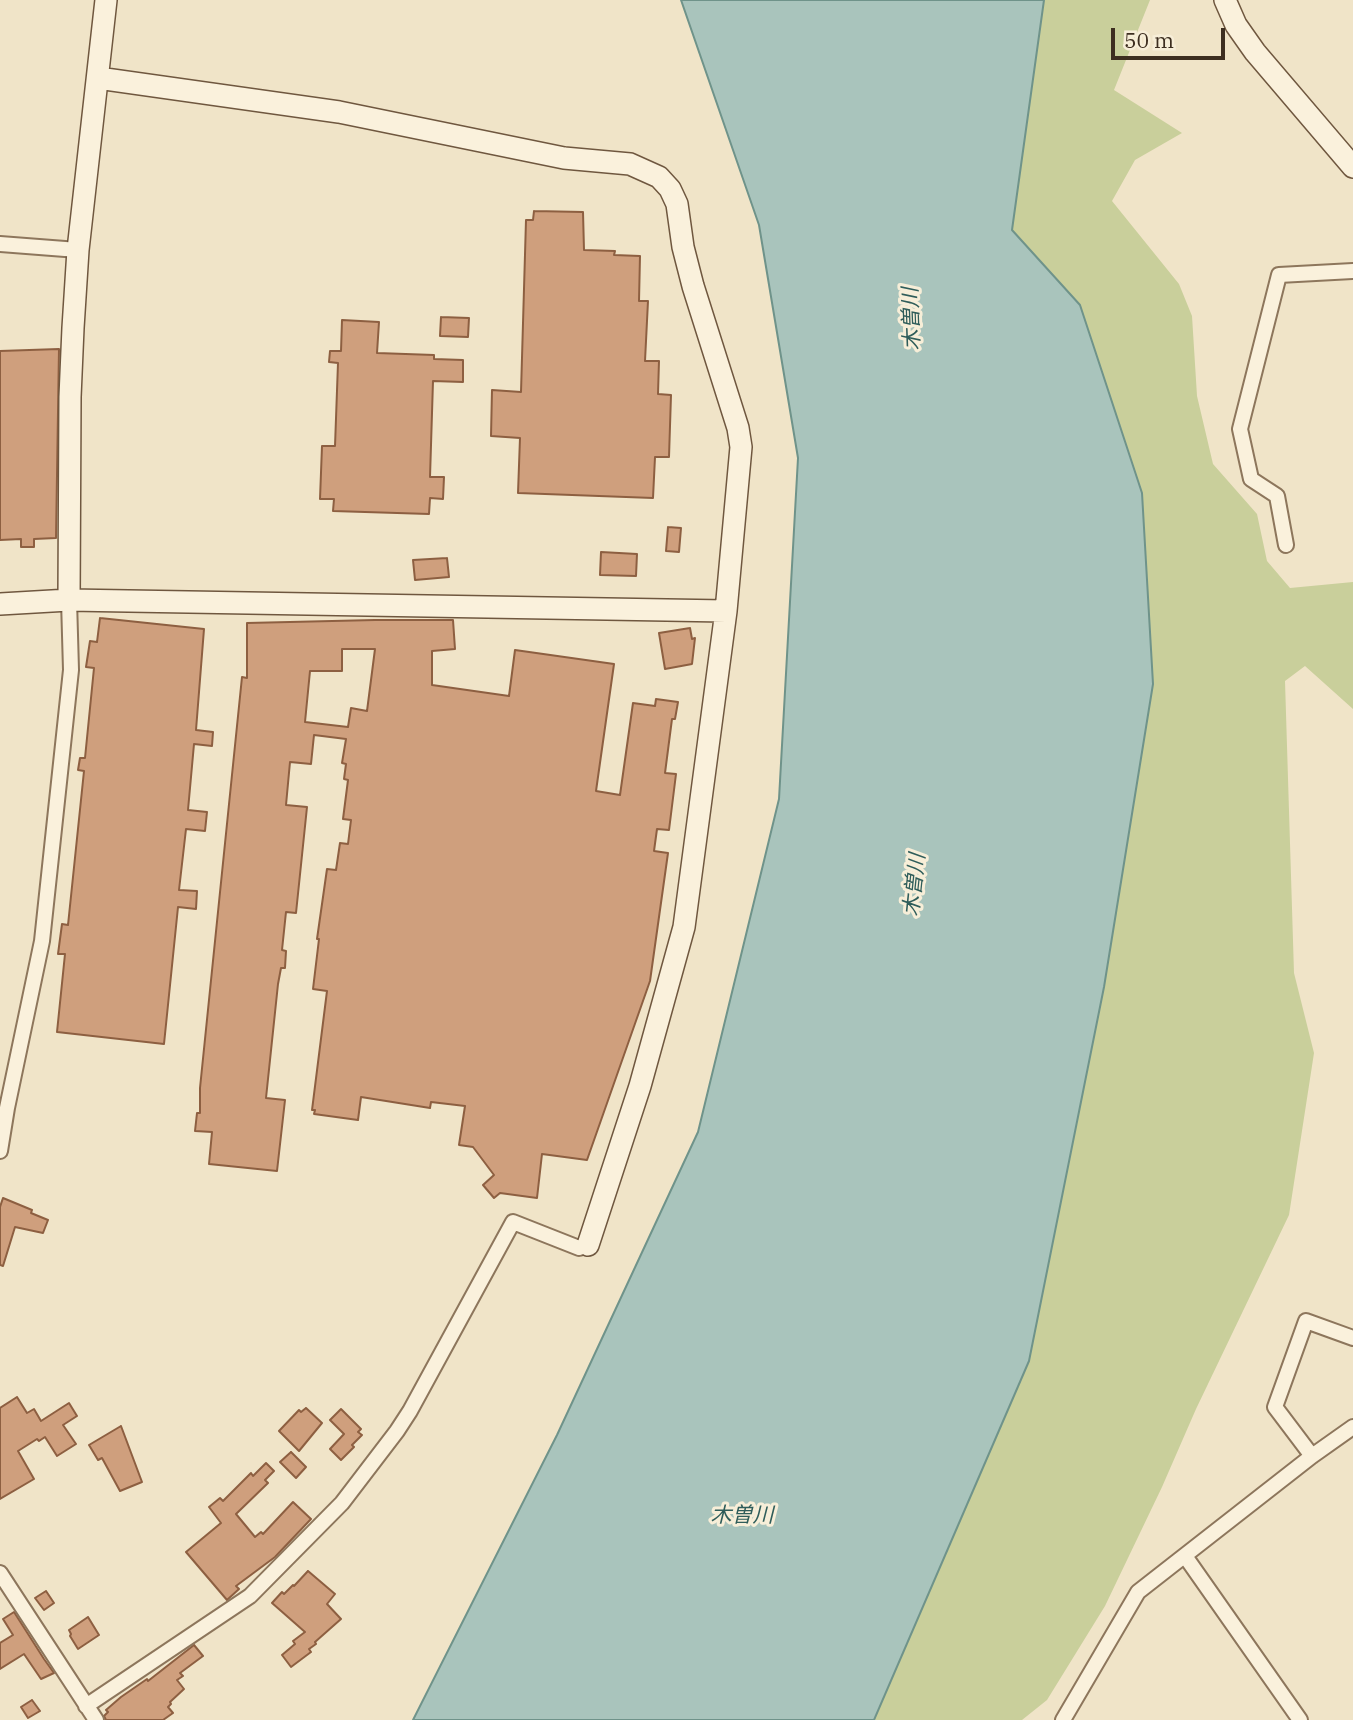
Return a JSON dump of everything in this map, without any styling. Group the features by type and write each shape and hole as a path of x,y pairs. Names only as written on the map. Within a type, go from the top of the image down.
{"street":[{"path":"0,1151 42,941 71,670 70,397 78,250 106,0"},
{"path":"1225,0 1236,25 1255,52 1353,167"},
{"path":"86,1706 250,1596 342,1503 410,1410 513,1222 579,1248 587,1245 640,1086 684,927 726,611 741,447 738,428 693,286 683,247 677,204 670,189 659,177 630,164 564,158 339,112 98,78"},
{"path":"0,244 78,250"},
{"path":"1286,545 1277,496 1251,479 1240,429 1279,275 1353,271"},
{"path":"0,604 69,600 726,611"},
{"path":"1311,1456 1275,1407 1306,1321 1353,1338"},
{"path":"1063,1720 1138,1592 1311,1456 1353,1427"},
{"path":"1185,1556 1300,1720"},
{"path":"0,1573 96,1720"}],"green space":[{"path":"1044,0 1150,0 1114,90 1182,133 1135,160 1112,201 1179,284 1192,316 1197,396 1213,464 1257,514 1267,561 1290,588 1353,582 1353,709 1305,666 1285,681 1294,973 1314,1053 1289,1215 1196,1409 1162,1487 1105,1606 1047,1700 1022,1720 874,1720 1029,1361 1080,305 1012,230"}],"water":[{"name":"木曽川","path":"681,0 1044,0 1012,230 1080,305 1142,493 1153,684 1104,987 1029,1361 874,1720 413,1720 557,1435 698,1132 779,799 798,458 759,225"}],"building":[{"path":"534,211 583,212 584,250 615,251 614,255 640,256 639,301 648,301 645,361 659,361 658,394 671,395 669,457 655,457 653,498 518,493 520,438 491,436 492,390 521,392 526,220 533,220"},
{"path":"441,317 469,318 468,337 440,336"},
{"path":"342,320 379,322 377,353 434,355 434,359 463,360 463,382 433,381 430,477 444,477 443,499 430,498 429,514 333,511 334,499 320,499 322,446 335,446 338,363 329,362 330,351 341,351"},
{"path":"59,349 56,538 34,539 34,547 21,547 21,539 0,540 0,351"},
{"path":"668,527 681,528 679,552 666,551"},
{"path":"601,552 637,554 636,576 600,575"},
{"path":"447,558 449,577 415,580 413,560"},
{"path":"100,618 204,629 196,730 213,732 212,746 194,744 188,810 207,812 205,831 186,829 179,890 197,891 196,909 178,907 164,1044 57,1032 65,954 58,954 62,924 68,925 84,771 78,770 80,758 85,758 94,668 86,667 90,641 97,642"},
{"path":"453,620 455,649 432,651 432,685 509,696 515,650 614,664 596,791 620,795 633,703 655,706 656,699 678,702 675,719 672,719 665,773 676,774 669,830 657,829 654,851 668,853 650,981 587,1160 542,1154 537,1198 500,1193 494,1198 483,1185 494,1175 473,1147 459,1145 465,1106 431,1102 430,1108 361,1097 358,1120 314,1114 315,1110 312,1110 327,991 313,989 317,939 327,869 336,870 340,843 348,844 351,820 343,819 348,780 344,779 346,764 342,763 346,739 314,735 311,764 290,762 286,805 307,807 296,913 286,912 282,950 286,951 285,968 281,968 278,984 266,1098 285,1100 277,1171 209,1164 212,1132 195,1131 197,1113 200,1113 200,1088 242,677 247,678 247,623","holes":["342,649 375,649 367,711 351,708 348,727 305,722 310,671 342,671"]},
{"path":"690,628 692,639 695,638 692,664 665,669 659,633"},
{"path":"3,1198 48,1220 43,1233 15,1227 3,1266 0,1265 0,1207"},
{"path":"17,1397 27,1413 34,1409 41,1421 69,1403 77,1416 63,1425 76,1444 57,1456 45,1437 18,1451 34,1479 0,1499 0,1408"},
{"path":"306,1408 322,1423 299,1451 279,1431 299,1410 301,1412"},
{"path":"341,1409 361,1429 358,1432 362,1435 341,1460 330,1449 344,1434 330,1420"},
{"path":"121,1426 142,1482 120,1491 102,1458 98,1460 89,1445"},
{"path":"291,1452 306,1467 296,1478 280,1462"},
{"path":"266,1463 274,1471 265,1480 268,1483 236,1514 255,1537 261,1532 263,1534 293,1502 311,1519 275,1557 236,1586 239,1589 227,1600 186,1552 221,1523 209,1507 220,1498 223,1501 251,1473 253,1476"},
{"path":"308,1571 335,1594 327,1604 341,1619 315,1642 309,1649 311,1652 291,1667 282,1655 295,1644 293,1641 305,1632 272,1603"},
{"path":"46,1591 54,1603 44,1610 35,1598"},
{"path":"14,1612 54,1673 41,1679 24,1654 0,1669 0,1643 13,1635 3,1619"},
{"path":"88,1617 99,1635 78,1649 69,1630"},
{"path":"194,1645 203,1656 180,1673 183,1676 177,1680 184,1689 170,1702 168,1707 173,1713 163,1720 106,1720 106,1710 121,1697 147,1679 148,1681"},
{"path":"32,1700 40,1711 28,1718 21,1707"}]}
